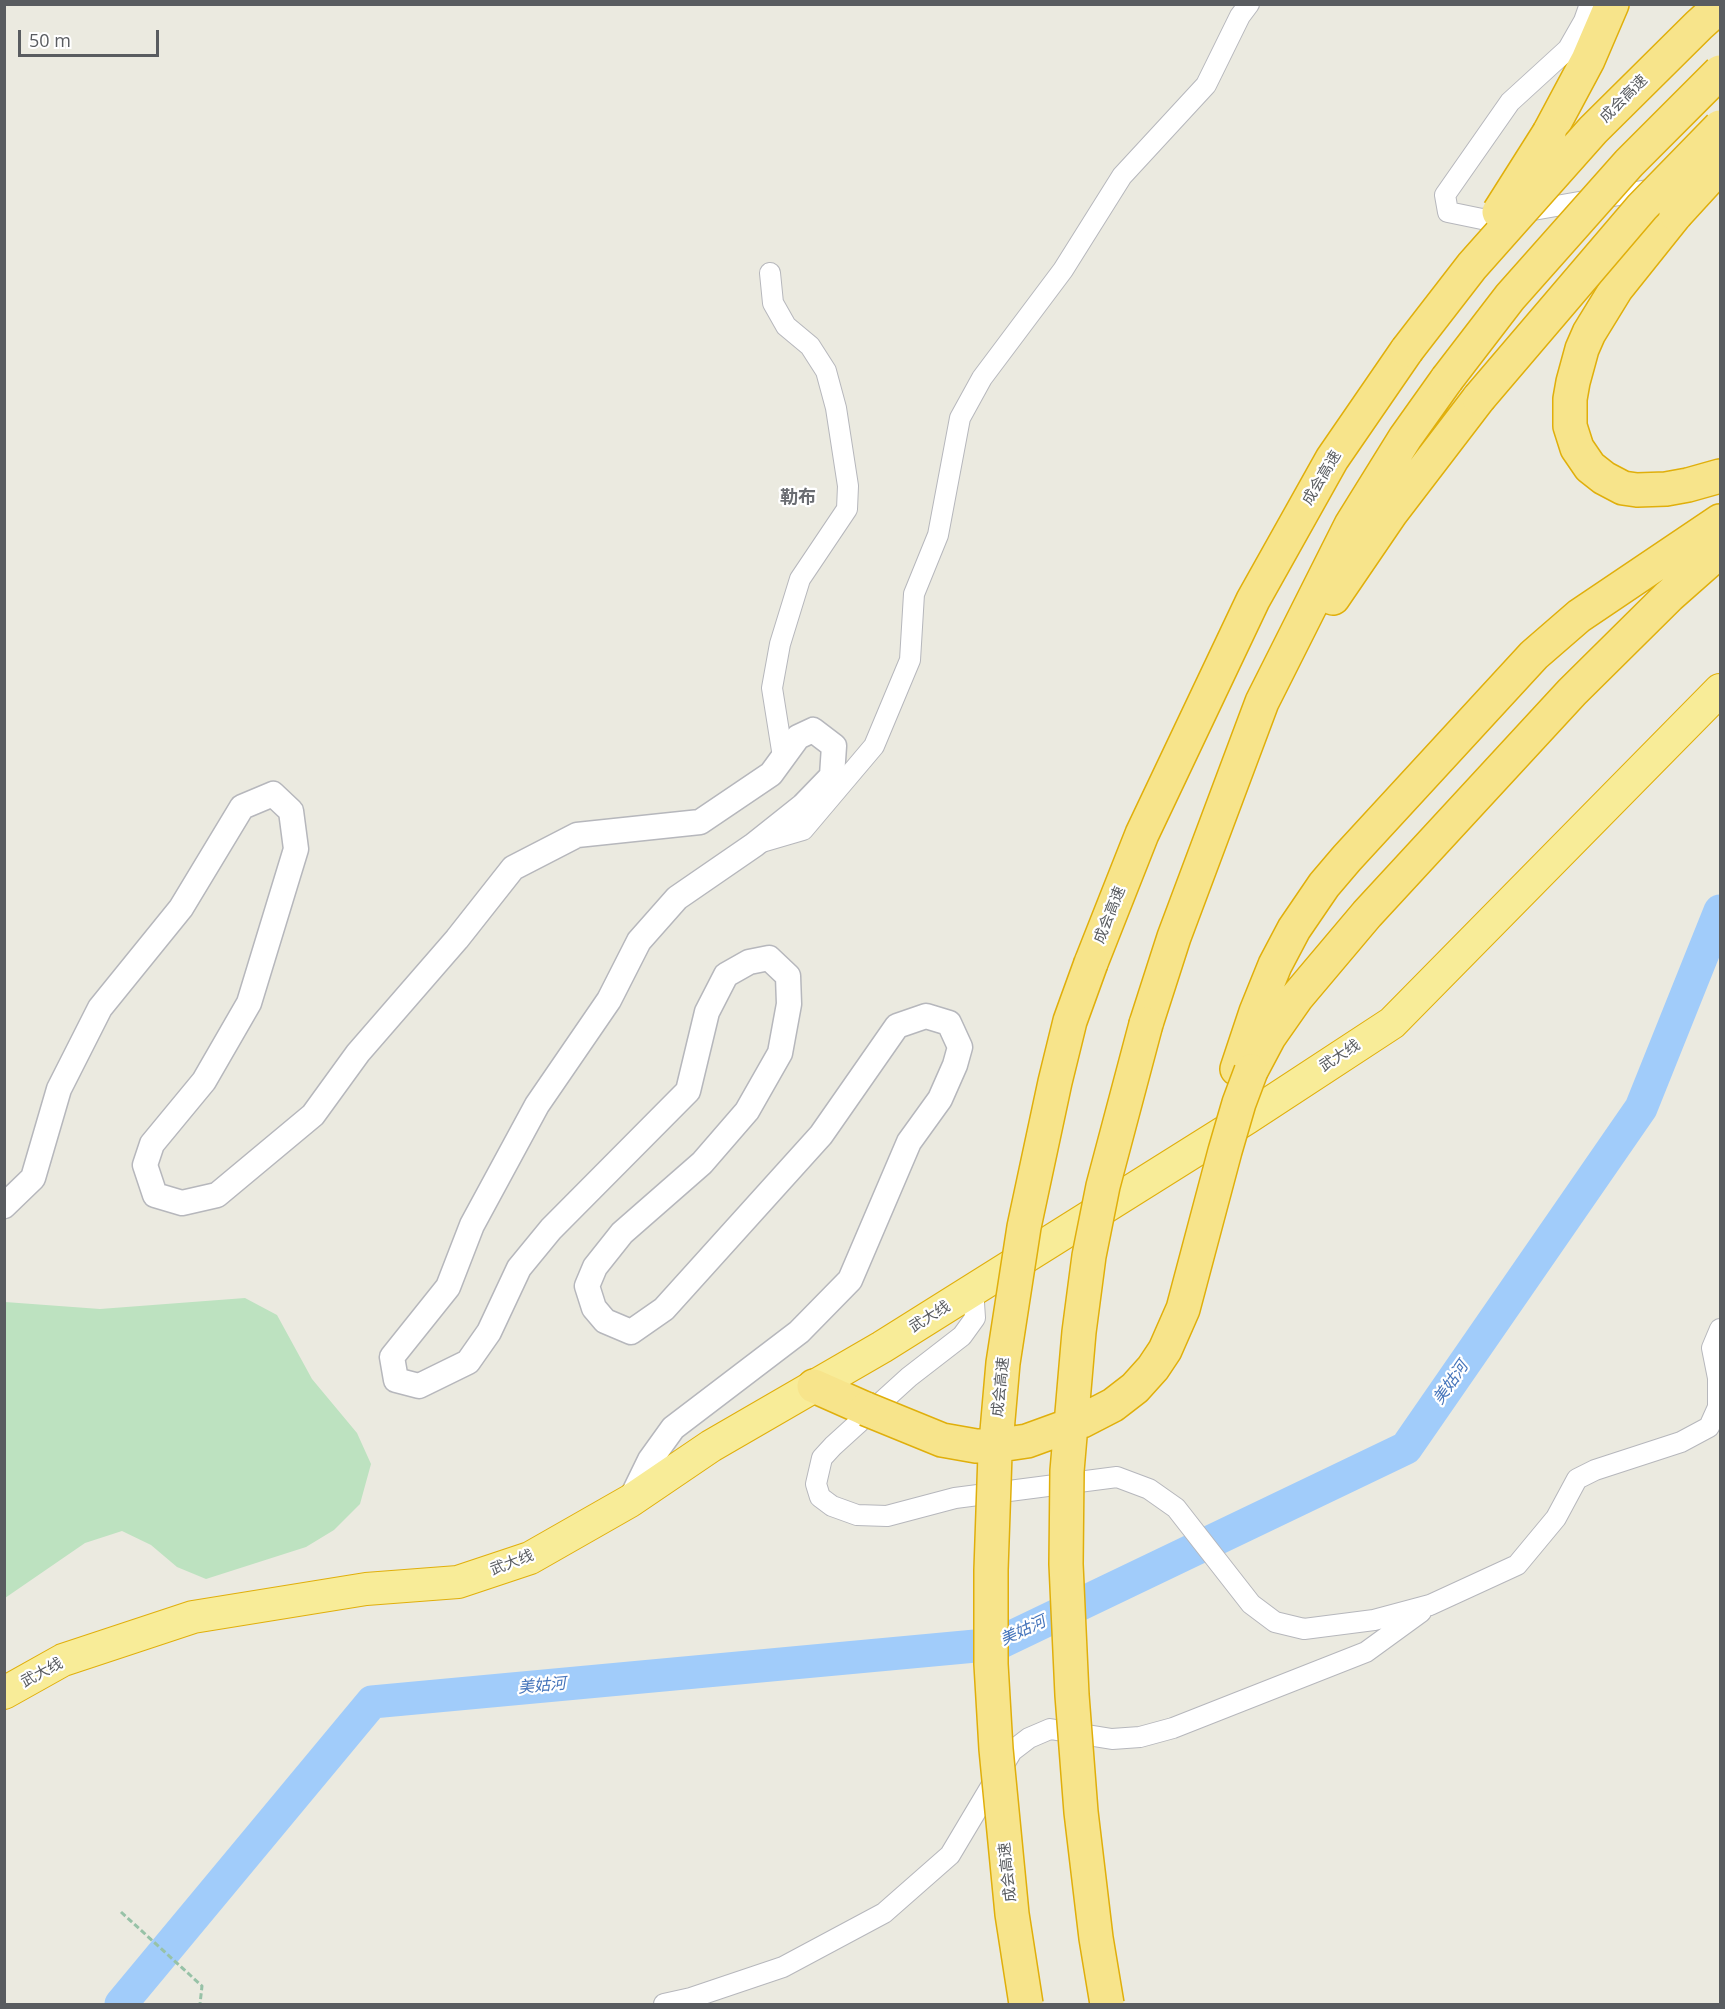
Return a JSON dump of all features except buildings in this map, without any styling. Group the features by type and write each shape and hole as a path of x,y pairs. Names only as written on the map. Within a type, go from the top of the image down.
{"highway":[{"path":"1417,338 1549,133 1588,60 1612,4"},
{"name":"成会高速","path":"1026,2004 1012,1914 996,1749 991,1664 995,1454 1003,1363 1024,1227 1070,1021 1142,834 1253,600 1332,459 1417,338 1472,266 1593,129 1720,6"},
{"path":"1107,2004 1096,1938 1081,1812 1072,1695 1066,1564 1067,1471 1079,1332 1089,1256 1103,1186 1146,1024 1174,937 1262,702 1351,525 1405,438 1510,297 1629,163 1720,72"},
{"path":"1223,803 1286,674 1329,604 1391,513 1479,398 1642,207 1720,127"},
{"path":"1720,168 1676,214 1616,289 1589,333 1573,381 1570,413 1573,437 1585,460 1596,472 1612,483 1637,490 1666,489 1720,476"},
{"path":"814,1386 942,1440 976,1446 1000,1445 1035,1438 1082,1421 1113,1405 1135,1388 1153,1368 1176,1330 1191,1284 1225,1150 1230,1105 1244,1070 1256,1012 1275,965 1294,930 1324,885 1534,656 1579,616 1720,521"},
{"path":"1244,1070 1297,997 1337,949 1557,709 1669,596 1720,551"},
{"name":"武大线","path":"4,1693 63,1660 193,1617 366,1589 458,1582 530,1558 630,1500 711,1446 882,1347 1247,1118 1392,1023 1720,690"}],"street":[{"path":"754,845 803,830 874,746 910,660 914,594 938,535 960,418 982,378 1064,270 1122,176 1206,85 1240,16 1249,4"},
{"path":"1590,4 1584,21 1568,49 1509,102 1445,195 1448,212 1482,219 1681,184 1720,168"},
{"path":"770,273 773,303 786,326 810,346 826,371 836,408 848,486 847,509 800,579 780,644 772,688 783,757"},
{"path":"4,1206 33,1178 59,1089 100,1008 181,908 242,807 273,794 291,812 296,849 249,1003 204,1080 152,1144 145,1165 155,1196 182,1203 217,1195 313,1115 358,1053 457,939 513,868 577,835 700,822 771,774 798,737 813,730 834,746 832,776 803,806 754,845 677,898 639,940 609,1000 537,1105 472,1225 448,1287 392,1358 396,1380 419,1386 468,1362 489,1332 519,1268 551,1229 688,1091 707,1012 726,975 748,962 769,958 788,976 789,1004 780,1053 747,1111 702,1163 622,1233 595,1267 587,1286 594,1308 605,1322 631,1332 664,1309 821,1135 897,1026 926,1016 950,1023 960,1047 955,1065 940,1099 909,1142 850,1280 799,1332 673,1428 650,1460 630,1500"},
{"path":"968,1293 974,1304 975,1318 962,1336 909,1377 822,1458 816,1484 820,1497 832,1506 857,1515 887,1516 955,1497 1117,1477 1149,1489 1176,1508 1251,1604 1275,1622 1304,1629 1374,1620 1430,1605 1517,1565 1556,1518 1577,1479 1595,1470 1681,1442 1709,1427 1718,1407 1718,1378 1712,1348 1720,1329"},
{"path":"664,2004 691,1998 783,1967 884,1913 950,1855 1012,1751 1029,1738 1050,1729 1112,1739 1140,1737 1173,1728 1366,1652 1430,1605"}],"path":[{"path":"121,1912 202,1986 200,2004"}],"green space":[{"path":"245,1298 277,1315 312,1379 357,1433 371,1464 360,1504 334,1530 306,1547 206,1579 177,1567 151,1545 122,1531 85,1543 5,1598 5,1302 100,1309"}],"waterway":[{"name":"美姑河","path":"121,2004 372,1702 997,1644 1406,1448 1641,1108 1720,911"}],"district":[{"name":"勒布","path":"798,498"}]}
